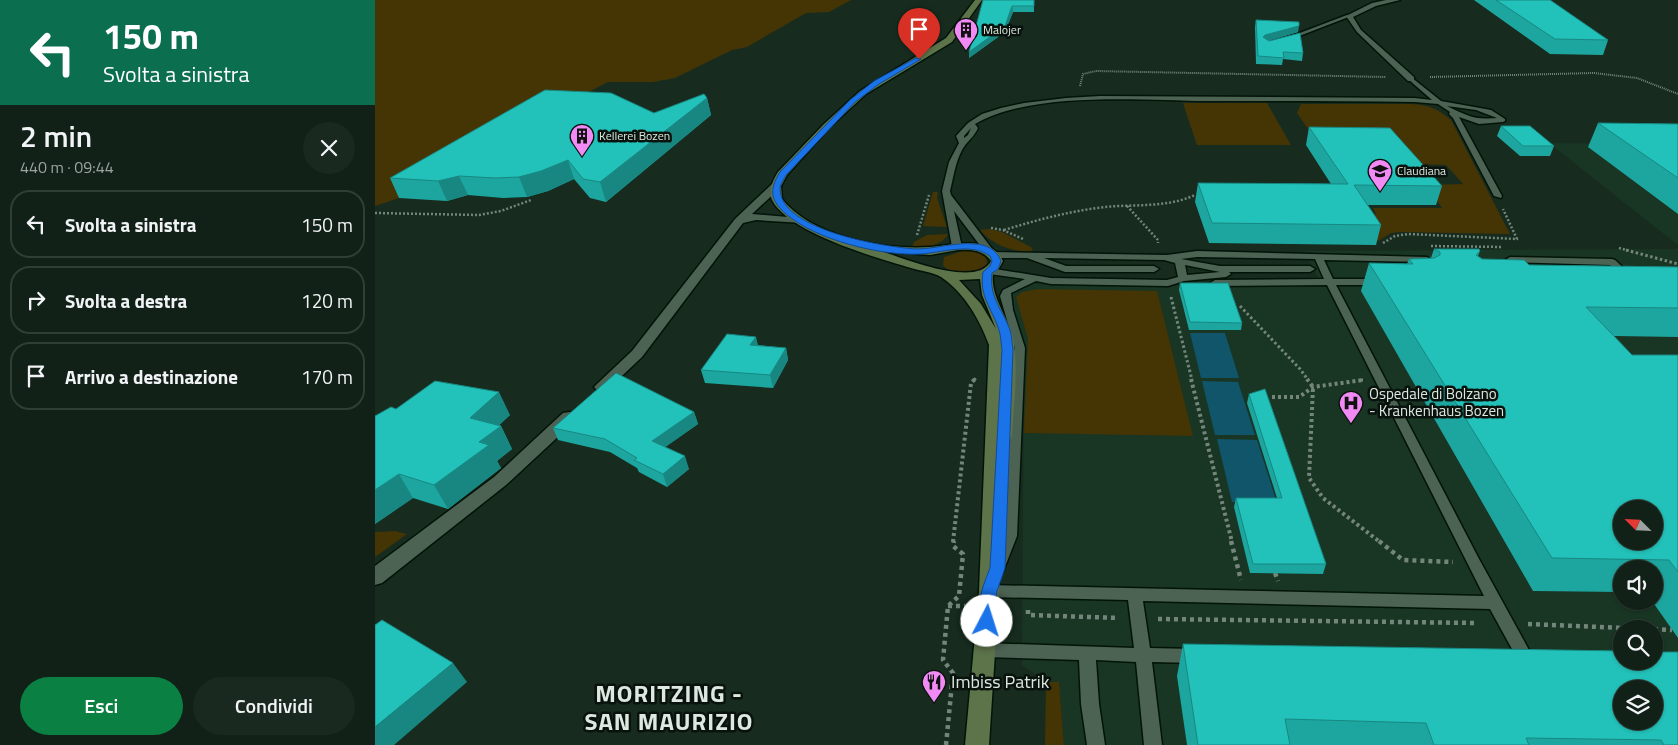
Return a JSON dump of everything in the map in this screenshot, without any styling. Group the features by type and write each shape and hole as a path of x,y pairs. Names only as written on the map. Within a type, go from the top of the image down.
{"main road":[{"path":"846,241 892,250 918,252 974,246 991,253 997,261 994,267 988,272 971,277 943,274 877,254 846,241 799,220 783,207 777,199 776,186 782,174 853,101 876,83 937,49 951,38 972,5 979,0"},
{"path":"953,248 935,256 934,267 959,286 976,304 987,322 996,345 988,599 977,745"},
{"path":"988,272 986,285 992,306 1004,331 1007,350 998,568 988,599"}],"street":[{"path":"1365,0 1374,4"},
{"path":"1397,0 1374,4 1349,16 1359,31 1411,80"},
{"path":"594,394 637,354 739,221 776,186"},
{"path":"739,221 756,217 799,220"},
{"path":"375,577 500,481 579,408"}],"lane":[{"path":"1281,40 1349,16"},
{"path":"1411,80 1456,117 1498,196"},
{"path":"1092,98 1093,90"},
{"path":"953,248 954,231 947,191 953,162 963,143 971,136 975,128 971,124 979,118 1006,110 1054,101 1092,98 1415,100 1486,110 1497,114 1503,120 1479,122 1470,120 1442,105"},
{"path":"948,197 970,229 991,253 1030,256 1048,265 1065,269 1155,269"},
{"path":"1016,255 1164,257 1197,254 1433,260"},
{"path":"1164,257 1221,268 1312,271 1221,274 1183,278 1168,284"},
{"path":"1319,258 1473,562 1523,655 1504,656"},
{"path":"1502,260 1612,262 1630,285"},
{"path":"1179,261 1183,278"},
{"path":"998,568 1010,536 1020,348 1018,335 1004,297 1011,288 1065,269"},
{"path":"988,272 1051,281 1168,284 1387,282"},
{"path":"1135,595 1153,745"},
{"path":"988,599 1135,595 1496,603"},
{"path":"984,650 1212,656"},
{"path":"1087,653 1090,704 1096,745"}],"path":[{"path":"1003,230 1059,214 1180,202 1195,195"},
{"path":"1377,246 1395,236 1408,234 1517,238 1498,196"},
{"path":"375,213 479,215 501,211 531,200"},
{"path":"1127,206 1160,244 1149,244"},
{"path":"970,229 988,227 1003,230 1027,241"},
{"path":"917,235 954,231"},
{"path":"1168,284 1245,597"},
{"path":"1240,306 1300,370 1313,387 1309,478 1323,498 1403,560 1473,562"},
{"path":"946,745 953,673 943,660 948,606 959,596 963,554 953,546 971,383 980,374"},
{"path":"1272,397 1299,397 1313,387 1379,378"},
{"path":"948,606 988,599 1028,607 1028,615 1289,622 1507,623 1613,627"},
{"path":"1663,630 1672,630"}],"shaded area":[{"path":"375,0 851,0 829,12 806,13 747,47 732,50 675,78 653,82 608,82 565,104 399,198 375,206"},
{"path":"1183,103 1267,103 1291,145 1197,145"},
{"path":"1301,104 1412,104 1433,108 1442,113 1451,120 1510,234 1399,232 1391,233 1378,241 1362,215 1376,214 1373,208 1442,208 1425,185 1463,184 1446,165 1407,164 1317,142 1297,113"},
{"path":"1549,143 1678,144 1678,245"},
{"path":"933,192 938,192 937,198 947,227 923,226"},
{"path":"989,229 1002,232 1031,247 1033,250 1030,252 1002,246 990,240 980,230"},
{"path":"948,234 937,244 912,247 914,242 927,235"},
{"name":"Ospedale di Bolzano - Krankenhaus Bozen","path":"1678,249 1678,745 1064,745 1059,682 1046,682 1022,665 1024,340 1012,311 1011,291 1021,285 1032,284 1322,285 1304,251"},
{"path":"963,251 978,252 986,257 987,264 982,268 965,273 958,273 947,269 943,265 944,257"},
{"path":"1038,289 1157,291 1193,436 1024,433 1028,339 1016,297 1022,292"},
{"path":"395,531 407,534 375,557 375,532"},
{"path":"1046,682 1059,682 1064,745 1045,745"}],"water":[{"path":"1190,333 1225,333 1239,378 1201,378"},
{"path":"1202,381 1238,382 1255,435 1215,435"},
{"path":"1217,439 1257,440 1277,503 1232,502"}],"building":[{"path":"983,0 1034,0 1034,6 1012,6 1005,26 969,52"},
{"path":"1496,0 1550,0 1608,40 1555,39"},
{"path":"1256,20 1299,22 1299,26 1263,37 1269,41 1300,33 1303,53 1283,52 1284,58 1258,56"},
{"path":"545,90 611,93 654,113 704,94 707,98 600,182 583,179 568,160 541,171 519,177 459,176 438,181 390,178"},
{"path":"1598,123 1678,124 1678,178"},
{"path":"1501,126 1530,126 1554,146 1523,146"},
{"path":"1309,127 1390,128 1442,186 1354,185 1381,225 1212,223 1198,183 1348,184"},
{"path":"1434,249 1479,249 1480,251 1476,255 1482,259 1524,260 1529,265 1678,267 1678,308 1586,307 1632,355 1678,355 1678,572 1669,560 1552,558 1369,263 1413,264 1409,259 1434,258 1440,255 1440,252"},
{"path":"1180,283 1228,283 1242,323 1190,322"},
{"path":"727,334 756,337 750,345 786,348 770,375 701,370"},
{"path":"616,373 694,412 652,441 685,456 663,474 634,460 637,458 605,439 553,428"},
{"path":"435,381 499,392 470,418 501,426 479,442 489,445 434,485 399,474 375,490 375,416 391,407 396,409"},
{"path":"1265,389 1326,564 1253,564 1236,498 1282,498 1249,394"},
{"path":"382,620 453,663 375,727 375,625"},
{"path":"1183,644 1613,651 1613,670 1663,670 1663,652 1678,652 1678,745 1664,745 1661,740 1526,738 1529,745 1434,745 1426,723 1285,719 1290,745 1198,745"}],"place":[{"name":"Malojer","path":"966,51"},
{"name":"Kellerei Bozen","path":"582,157"},
{"name":"Claudiana","path":"1380,192"},
{"name":"Ospedale di Bolzano - Krankenhaus Bozen","path":"1351,424"},
{"name":"Imbiss Patrik","path":"934,703"}],"district":[{"name":"MORITZING - SAN MAURIZIO","path":"669,708"}],"route":[{"path":"919,59 876,83 853,101 782,174 776,186 777,199 783,207 799,220 814,229 846,241 880,248 918,252 974,246 988,250 997,261 994,267 987,272 985,279 992,306 1004,331 1007,350 998,568 989,591 987,621"}]}
